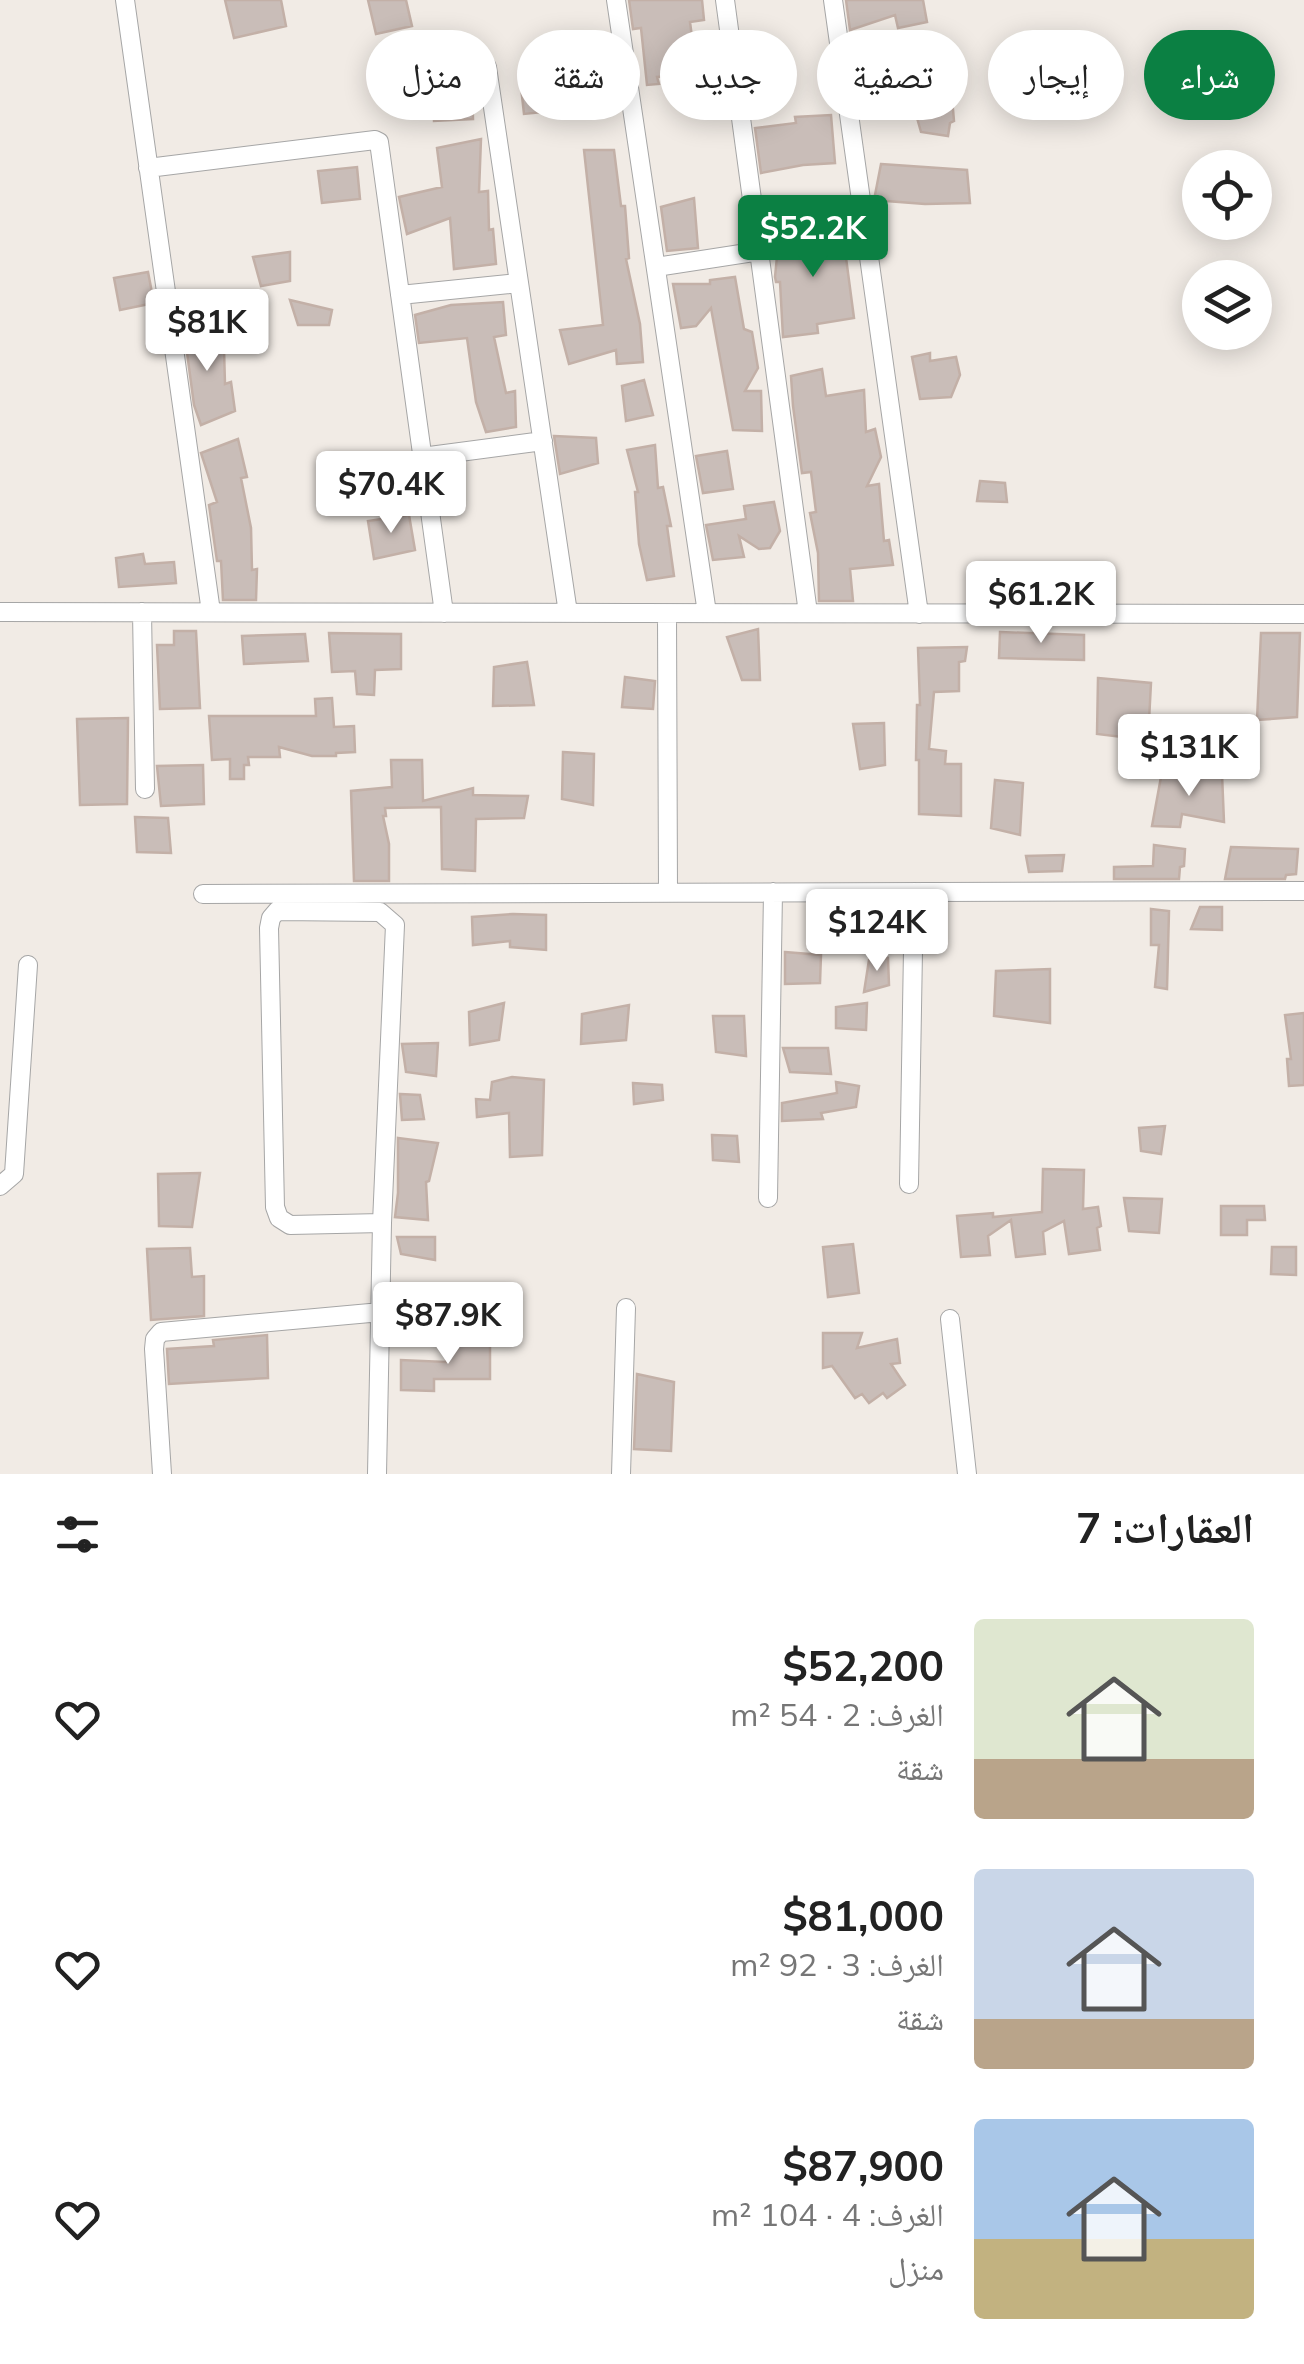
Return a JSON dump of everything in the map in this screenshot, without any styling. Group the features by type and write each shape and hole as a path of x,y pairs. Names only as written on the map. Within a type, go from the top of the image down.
{"street":[{"path":"125,0 211,612"},
{"path":"616,0 707,614"},
{"path":"725,0 808,613"},
{"path":"834,0 919,614"},
{"path":"496,120 568,613"},
{"path":"148,168 375,140 380,145 444,613"},
{"path":"656,267 760,250"},
{"path":"400,295 519,283"},
{"path":"422,456 543,442"},
{"path":"0,612 1304,614"},
{"path":"142,612 146,789"},
{"path":"668,614 668,892"},
{"path":"204,894 1304,891"},
{"path":"768,1198 773,892"},
{"path":"909,1184 914,892"},
{"path":"377,1474 382,1223 395,924 380,912 277,911 269,928 275,1207 280,1218 290,1225 382,1223"},
{"path":"0,1186 14,1174 28,965"},
{"path":"621,1474 626,1308"},
{"path":"162,1474 154,1349 161,1332 380,1312"},
{"path":"950,1319 968,1474"}],"building":[{"path":"225,0 281,0 286,26 234,38"},
{"path":"368,0 406,0 412,26 375,30"},
{"path":"629,0 702,0 704,20 690,22 691,30 660,30 659,84 647,85 641,28 633,29"},
{"path":"846,0 923,0 927,22 898,28 895,15 850,30"},
{"path":"797,117 831,120 835,163 761,173 755,128 796,123"},
{"path":"918,120 954,120 948,136 921,132"},
{"path":"481,139 479,192 488,191 489,230 493,229 496,264 454,269 450,218 407,234 399,197 442,187 437,148"},
{"path":"584,150 614,150 621,206 625,206 629,258 626,259 640,324 643,362 617,364 616,350 569,364 560,330 603,325"},
{"path":"881,164 967,170 970,203 874,200"},
{"path":"357,167 360,199 322,203 318,171"},
{"path":"694,198 698,248 667,251 661,207"},
{"path":"841,220 854,318 817,324 818,333 783,337 780,282 775,277 779,236 806,237 805,230"},
{"path":"290,252 290,281 261,286 253,257"},
{"path":"148,272 154,303 120,310 114,278"},
{"path":"735,277 744,329 752,332 758,368 745,391 761,391 762,431 733,430 711,308 696,326 681,328 673,284 710,284 710,280"},
{"path":"290,300 332,310 329,325 298,325"},
{"path":"503,302 506,335 494,337 506,393 515,391 516,427 486,432 476,402 467,338 419,343 415,315 451,305"},
{"path":"201,314 206,351 224,349 225,384 231,382 235,411 201,425 194,405 182,315"},
{"path":"930,353 930,361 956,357 960,375 951,397 920,399 912,357"},
{"path":"822,369 826,396 864,390 866,432 875,429 881,457 867,486 879,484 884,541 889,540 893,565 850,569 853,601 819,601 818,553 810,513 816,512 811,472 802,473 791,376"},
{"path":"644,380 653,415 626,421 622,386"},
{"path":"554,436 596,438 598,463 560,474"},
{"path":"238,439 247,477 241,478 251,528 252,570 257,569 256,600 223,600 221,561 217,561 209,505 217,502 201,453"},
{"path":"655,445 658,488 663,487 671,526 667,526 674,576 647,580 639,544 638,492 627,450"},
{"path":"727,451 733,489 703,493 696,456"},
{"path":"980,481 1005,483 1007,502 977,501"},
{"path":"774,502 780,531 770,548 759,549 739,536 744,557 713,560 706,525 746,519 744,506"},
{"path":"409,515 415,550 374,559 368,521"},
{"path":"143,554 145,564 174,562 176,583 119,587 116,558"},
{"path":"1063,572 1069,601 1016,601 1018,574"},
{"path":"758,629 760,680 742,680 727,637"},
{"path":"174,631 196,631 200,708 160,709 157,645 174,645"},
{"path":"1000,632 1084,635 1084,660 999,658"},
{"path":"329,633 401,634 401,669 375,670 374,695 357,694 355,671 332,672"},
{"path":"1261,633 1300,633 1297,717 1257,720"},
{"path":"305,634 308,661 244,664 242,636"},
{"path":"967,647 965,661 959,662 959,691 934,692 929,749 946,751 945,764 961,764 961,816 919,814 918,648"},
{"path":"527,662 534,705 493,706 494,667"},
{"path":"625,677 655,681 653,709 622,707"},
{"path":"1098,678 1151,683 1148,740 1097,734"},
{"path":"332,698 334,727 354,726 355,752 312,756 279,747 280,757 248,757 244,779 230,779 230,759 212,760 209,716 316,716 315,699"},
{"path":"128,718 127,804 80,805 77,719"},
{"path":"884,723 885,765 860,769 853,724"},
{"path":"563,752 594,754 593,805 562,799"},
{"path":"391,760 422,760 423,801 473,788 473,795 528,796 524,818 476,819 475,871 442,869 441,807 385,808 389,881 354,881 351,791 392,787"},
{"path":"203,765 204,804 161,806 157,766"},
{"path":"1222,774 1224,822 1182,814 1180,827 1152,826 1161,777"},
{"path":"995,780 1023,783 1020,835 991,828"},
{"path":"135,817 168,818 171,853 137,852"},
{"path":"1154,845 1185,849 1179,879 1114,879 1114,867 1153,866"},
{"path":"1231,847 1298,849 1296,874 1286,875 1285,879 1225,879"},
{"path":"1064,855 1062,871 1029,872 1026,856"},
{"path":"1200,907 1222,907 1222,930 1191,929"},
{"path":"1151,909 1169,911 1167,989 1155,987 1159,945 1151,945"},
{"path":"546,915 546,950 510,947 510,941 473,945 472,917"},
{"path":"785,952 821,955 820,983 785,984"},
{"path":"888,958 889,985 864,992 869,960"},
{"path":"1050,969 1050,1023 994,1016 996,971"},
{"path":"504,1003 499,1040 470,1045 469,1012"},
{"path":"867,1003 866,1030 836,1028 836,1007"},
{"path":"629,1005 626,1040 581,1044 582,1014"},
{"path":"1304,1013 1304,1085 1289,1086 1287,1059 1291,1059 1285,1015"},
{"path":"713,1016 744,1016 746,1056 716,1052"},
{"path":"438,1043 436,1076 406,1072 402,1044"},
{"path":"783,1048 828,1048 831,1074 790,1072"},
{"path":"512,1077 544,1080 542,1155 510,1157 509,1113 477,1117 476,1099 490,1100 492,1082"},
{"path":"836,1082 859,1086 856,1107 821,1113 823,1119 782,1121 782,1103 837,1093"},
{"path":"633,1083 662,1085 663,1100 634,1104"},
{"path":"400,1094 420,1095 424,1119 402,1120"},
{"path":"1165,1126 1161,1154 1141,1151 1139,1128"},
{"path":"712,1135 737,1136 739,1162 713,1160"},
{"path":"398,1138 438,1143 426,1182 428,1220 395,1217"},
{"path":"1043,1169 1084,1170 1083,1209 1098,1207 1100,1250 1069,1254 1064,1221 1043,1232 1045,1254 1016,1257 1011,1220 988,1236 990,1255 961,1257 957,1216 1042,1212"},
{"path":"200,1173 192,1227 159,1226 158,1174"},
{"path":"1124,1198 1162,1199 1159,1233 1129,1231"},
{"path":"1221,1206 1264,1206 1265,1220 1247,1220 1247,1235 1221,1235"},
{"path":"397,1237 435,1237 435,1260 401,1254"},
{"path":"853,1244 859,1293 828,1297 823,1247"},
{"path":"1272,1247 1296,1247 1296,1275 1271,1274"},
{"path":"190,1248 192,1277 204,1276 204,1316 151,1320 147,1249"},
{"path":"823,1333 862,1333 857,1348 897,1339 900,1363 891,1364 905,1385 887,1398 883,1393 869,1403 862,1394 855,1398 832,1366 823,1368"},
{"path":"267,1335 268,1378 169,1384 167,1349 214,1346 213,1340"},
{"path":"447,1343 490,1345 490,1379 434,1379 434,1391 401,1390 401,1360 446,1362"},
{"path":"637,1374 674,1382 671,1451 634,1449"}]}
